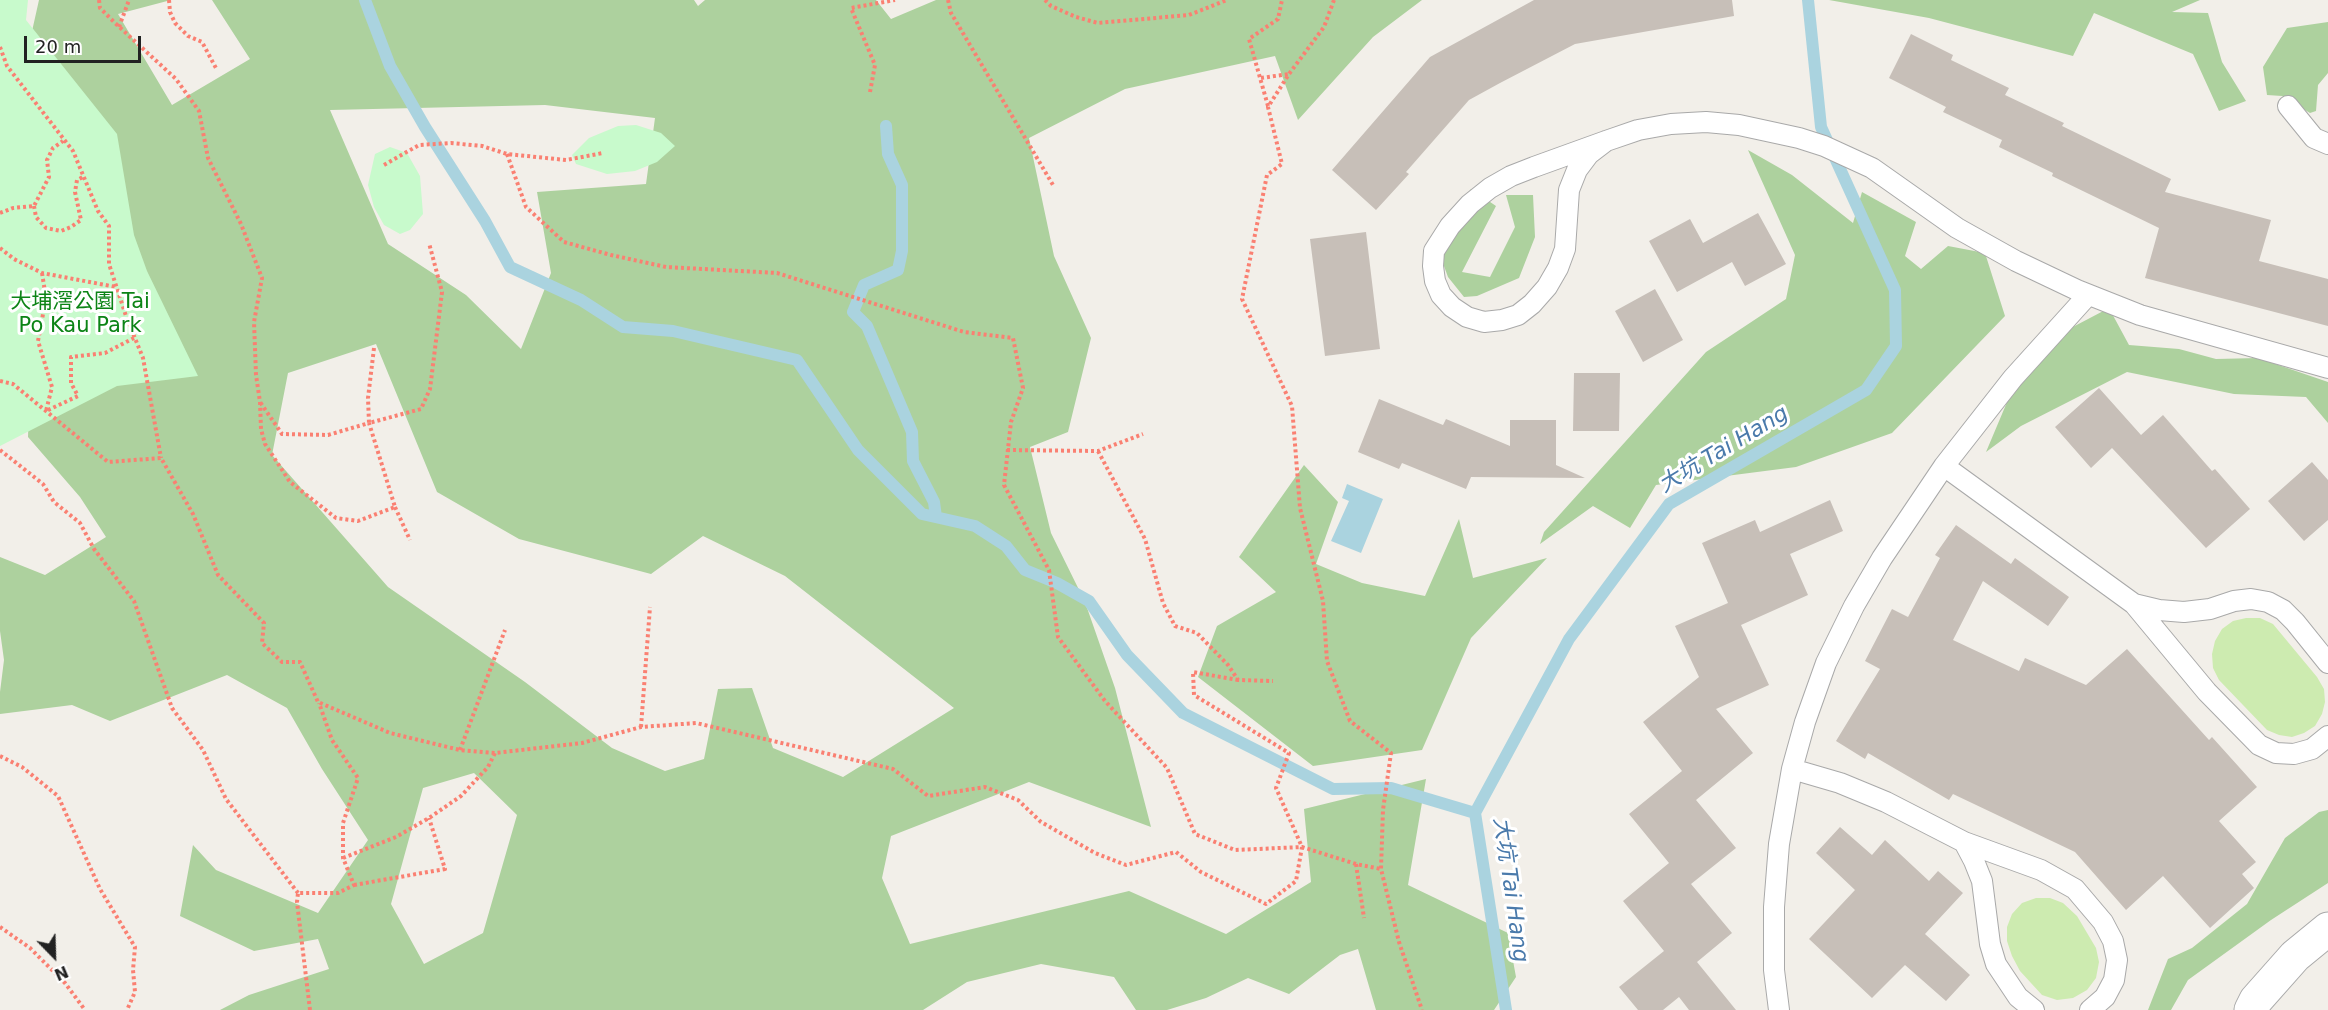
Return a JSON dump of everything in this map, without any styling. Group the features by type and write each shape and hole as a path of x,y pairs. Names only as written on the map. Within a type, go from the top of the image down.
{"street":[{"path":"2251,1010 2256,1000 2295,956 2328,929"}],"lane":[{"path":"2288,106 2313,138 2328,144"},
{"path":"1606,141 1589,154 1577,170 1569,190 1565,249 1558,268 1547,287 1532,304 1518,315 1484,322 1467,317 1452,307 1441,295 1435,281 1434,251 1450,226 1490,188 1511,176 1606,141 1638,130 1671,124 1739,125 1824,146 1872,168 1957,228 2016,261 2088,295 2140,315 2328,368"},
{"path":"1779,1010 1774,970 1774,907 1779,844 1792,769 1805,722 1826,663 1854,606 1882,558 1944,466 2013,378 2088,295"},
{"path":"1944,466 2134,604 2206,692 2259,745 2276,753 2294,754 2312,749 2328,736"},
{"path":"2134,604 2159,610 2184,612 2210,609 2234,601 2251,599 2268,602 2283,610 2295,622 2328,663"},
{"path":"1792,769 1840,783 1886,802 1964,842 2059,878 2074,889 2103,922 2113,941 2117,960 2114,980 2105,997 2090,1010"},
{"path":"1964,842 1982,881 1990,944 1996,964 2018,997 2034,1010"}],"path":[{"path":"99,0 100,8 176,79 199,111 208,158 250,245 262,278 254,322 256,375 261,429 265,444 290,482 336,518 358,521 395,507"},
{"path":"119,27 129,0"},
{"path":"169,0 174,23 188,36 202,42 217,70"},
{"path":"870,92 875,65 851,8 895,0"},
{"path":"948,0 951,13 1053,185"},
{"path":"1045,0 1051,6 1076,17 1098,23 1189,15 1227,0"},
{"path":"1282,0 1278,19 1249,39 1282,164 1267,175 1242,299 1292,406 1298,452 1300,508 1323,601 1327,661 1350,721 1391,753 1384,804 1381,869 1399,942 1422,1010"},
{"path":"1268,106 1288,74 1324,27 1334,0"},
{"path":"0,47 7,66 73,151 98,211 109,226 109,264 143,358 161,458 193,514 218,575 264,623 262,643 282,663 300,662 332,741 358,778 343,823 344,858 354,885"},
{"path":"1261,78 1288,74"},
{"path":"63,141 53,148 47,160 49,177 34,206 36,217 46,228 61,231 81,220 75,192 77,180 83,177"},
{"path":"384,165 420,145 451,143 482,146 507,154 566,160 603,153"},
{"path":"507,154 526,207 564,242 666,267 777,273 964,333 1012,338 1023,388 1011,422 1004,485 1049,570 1058,637 1105,701 1167,768 1195,834 1235,850 1302,847 1356,864 1381,869"},
{"path":"0,213 13,208 34,206"},
{"path":"260,402 282,434 328,435 421,409 430,389 441,292 429,243"},
{"path":"0,248 14,259 42,273 117,288"},
{"path":"42,273 46,298 38,341 52,387 46,411"},
{"path":"46,411 78,396 71,383 71,357 105,353 135,338"},
{"path":"374,348 368,398 369,423 395,507 410,540"},
{"path":"0,381 13,384 108,462 161,458"},
{"path":"1007,450 1098,451 1143,434"},
{"path":"0,450 43,484 54,502 80,523 94,549 134,600 172,708 203,750 226,799 298,893 297,903 310,1010"},
{"path":"1098,451 1144,539 1163,603 1175,626 1197,633 1228,665 1238,680"},
{"path":"640,727 650,607"},
{"path":"460,750 505,630"},
{"path":"318,702 390,733 460,750 495,753 582,743 640,727 696,723 892,769 928,796 986,787 1018,800 1041,822 1095,853 1126,865 1176,852 1201,873 1266,904 1296,881 1302,847 1276,788 1289,753 1194,695 1193,672 1238,680 1273,681"},
{"path":"344,858 396,837 461,796 488,767 495,753"},
{"path":"0,756 22,767 58,796 100,889 135,947 133,970 135,992 127,1010"},
{"path":"298,893 338,893 354,885 445,869 429,818"},
{"path":"1356,864 1364,918"},
{"path":"0,927 30,948 64,983 85,1010"}],"green space":[{"name":"大埔滘公園 Tai Po Kau Park","path":"0,0 28,0 26,20 117,134 134,235 147,271 198,376 117,386 0,446"},
{"path":"39,0 171,0 118,14 172,105 250,59 212,0 694,0 698,6 705,0 876,0 891,19 936,0 1422,0 1373,37 1298,120 1275,56 1125,89 1029,138 1054,256 1091,338 1068,432 1030,447 1051,533 1085,602 1115,688 1151,827 1029,782 891,836 882,878 910,944 1129,891 1226,934 1311,882 1304,809 1426,779 1408,885 1508,933 1516,977 1494,1010 1376,1010 1358,949 1340,955 1289,994 1248,978 1206,998 1167,1010 1136,1010 1114,977 1041,964 967,982 923,1010 220,1010 249,995 329,969 318,939 254,951 180,916 193,845 216,870 318,913 368,840 322,769 287,708 227,675 110,721 72,705 0,714 4,660 0,631 0,557 45,575 106,537 80,497 28,437 30,364 26,58","holes":["545,105 655,118 646,184 537,192 551,273 521,349 466,295 388,244 330,110","376,344 437,492 519,539 651,574 703,536 785,576 954,708 843,777 773,748 752,688 718,689 704,759 665,771 612,748 525,682 388,587 272,455 288,373","474,773 517,815 483,933 424,964 391,904 423,788"]},
{"path":"1829,0 2200,0 2172,12 2208,13 2222,62 2246,101 2219,111 2193,54 2094,13 2073,56 1929,18"},
{"path":"2328,22 2328,73 2318,85 2316,111 2310,113 2282,96 2267,95 2263,67 2287,28"},
{"path":"636,125 661,133 675,146 657,162 635,171 607,174 576,164 572,155 589,138 618,126"},
{"path":"390,147 407,153 420,176 423,214 410,230 400,234 384,225 374,207 368,185 375,154"},
{"path":"1748,150 1792,175 1853,223 1862,192 1916,222 1905,256 1921,269 1948,246 1985,253 2005,316 1892,433 1796,467 1656,485 1630,528 1593,506 1540,544 1544,532 1706,352 1786,299 1795,255"},
{"path":"1471,189 1496,206 1462,272 1490,277 1515,227 1506,195 1533,195 1535,237 1519,278 1477,296 1464,297 1448,277 1434,239"},
{"path":"2109,308 2129,345 2179,349 2216,359 2258,358 2328,382 2328,423 2306,397 2234,394 2127,372 2021,426 1986,452 2029,350"},
{"path":"1304,465 1338,502 1316,564 1362,583 1425,596 1459,519 1473,578 1547,558 1471,638 1422,750 1313,766 1198,677 1217,626 1276,592 1239,557"},
{"path":"2260,618 2273,624 2317,677 2324,689 2325,702 2322,714 2315,726 2304,733 2292,737 2267,730 2219,680 2213,668 2212,654 2215,641 2222,629 2233,621"},
{"path":"2328,810 2328,883 2271,920 2188,980 2171,1010 2148,1010 2168,959 2192,948 2247,904 2285,838 2319,812"},
{"path":"2036,898 2050,898 2063,903 2077,916 2096,948 2099,962 2096,978 2087,990 2073,998 2057,1000 2042,995 2020,971 2012,956 2007,941 2007,927 2012,914 2022,903"}],"water":[{"path":"1347,484 1383,499 1361,553 1331,541 1349,501 1342,498"}],"building":[{"path":"1534,0 1732,0 1734,16 1575,44 1500,83 1469,100 1406,172 1409,174 1376,210 1332,170 1430,57"},
{"path":"1911,34 1953,55 1951,60 2009,88 2005,95 2064,123 2062,126 2171,179 2165,192 2271,220 2259,261 2328,279 2328,326 2145,278 2159,228 2052,176 2053,173 1999,147 2002,140 1943,112 1946,107 1889,78"},
{"path":"1758,213 1786,264 1745,286 1732,262 1677,292 1649,241 1690,219 1703,243"},
{"path":"1366,232 1380,349 1325,356 1310,239"},
{"path":"1655,289 1683,340 1643,362 1615,311"},
{"path":"1574,373 1620,373 1619,431 1573,431"},
{"path":"2099,388 2141,435 2163,415 2212,471 2215,469 2250,509 2206,548 2112,448 2091,468 2055,427"},
{"path":"1379,399 1443,425 1446,419 1510,446 1510,420 1556,420 1556,465 1585,478 1471,477 1466,489 1402,463 1399,469 1358,452"},
{"path":"2312,462 2328,480 2328,520 2304,541 2268,501"},
{"path":"1830,500 1843,531 1790,554 1808,595 1741,625 1769,685 1716,709 1753,753 1696,800 1736,848 1691,884 1732,933 1697,962 1736,1010 1689,1010 1679,997 1663,1010 1638,1010 1619,987 1664,951 1623,901 1669,863 1629,814 1682,771 1643,722 1699,677 1675,626 1728,603 1702,543 1755,520 1760,532"},
{"path":"1956,525 2011,564 2015,558 2069,597 2048,626 1983,581 1953,640 2019,671 2025,658 2086,685 2127,649 2209,740 2212,737 2257,787 2219,821 2256,862 2242,874 2254,888 2210,928 2163,876 2126,910 2075,852 1953,794 1949,800 1868,753 1865,759 1836,741 1880,669 1865,661 1892,609 1908,617 1940,558 1935,555"},
{"path":"1840,827 1872,855 1885,840 1929,881 1938,871 1963,893 1925,934 1970,975 1946,1001 1905,965 1872,998 1809,939 1855,890 1816,853"}],"waterway":[{"path":"365,0 390,66 425,127 485,221 510,267 581,300 623,327 673,331 797,360 858,450 922,514 975,526 1006,546 1025,570 1057,583 1089,601 1127,655 1183,713 1333,789 1391,788 1475,813"},
{"name":"大坑 Tai Hang","path":"1506,1010 1475,813 1569,639 1669,504 1866,390 1896,346 1895,290 1821,127 1808,0"},
{"path":"886,126 888,154 902,185 902,251 898,270 864,285 853,312 867,326 912,432 913,461 934,502 936,517"}]}
